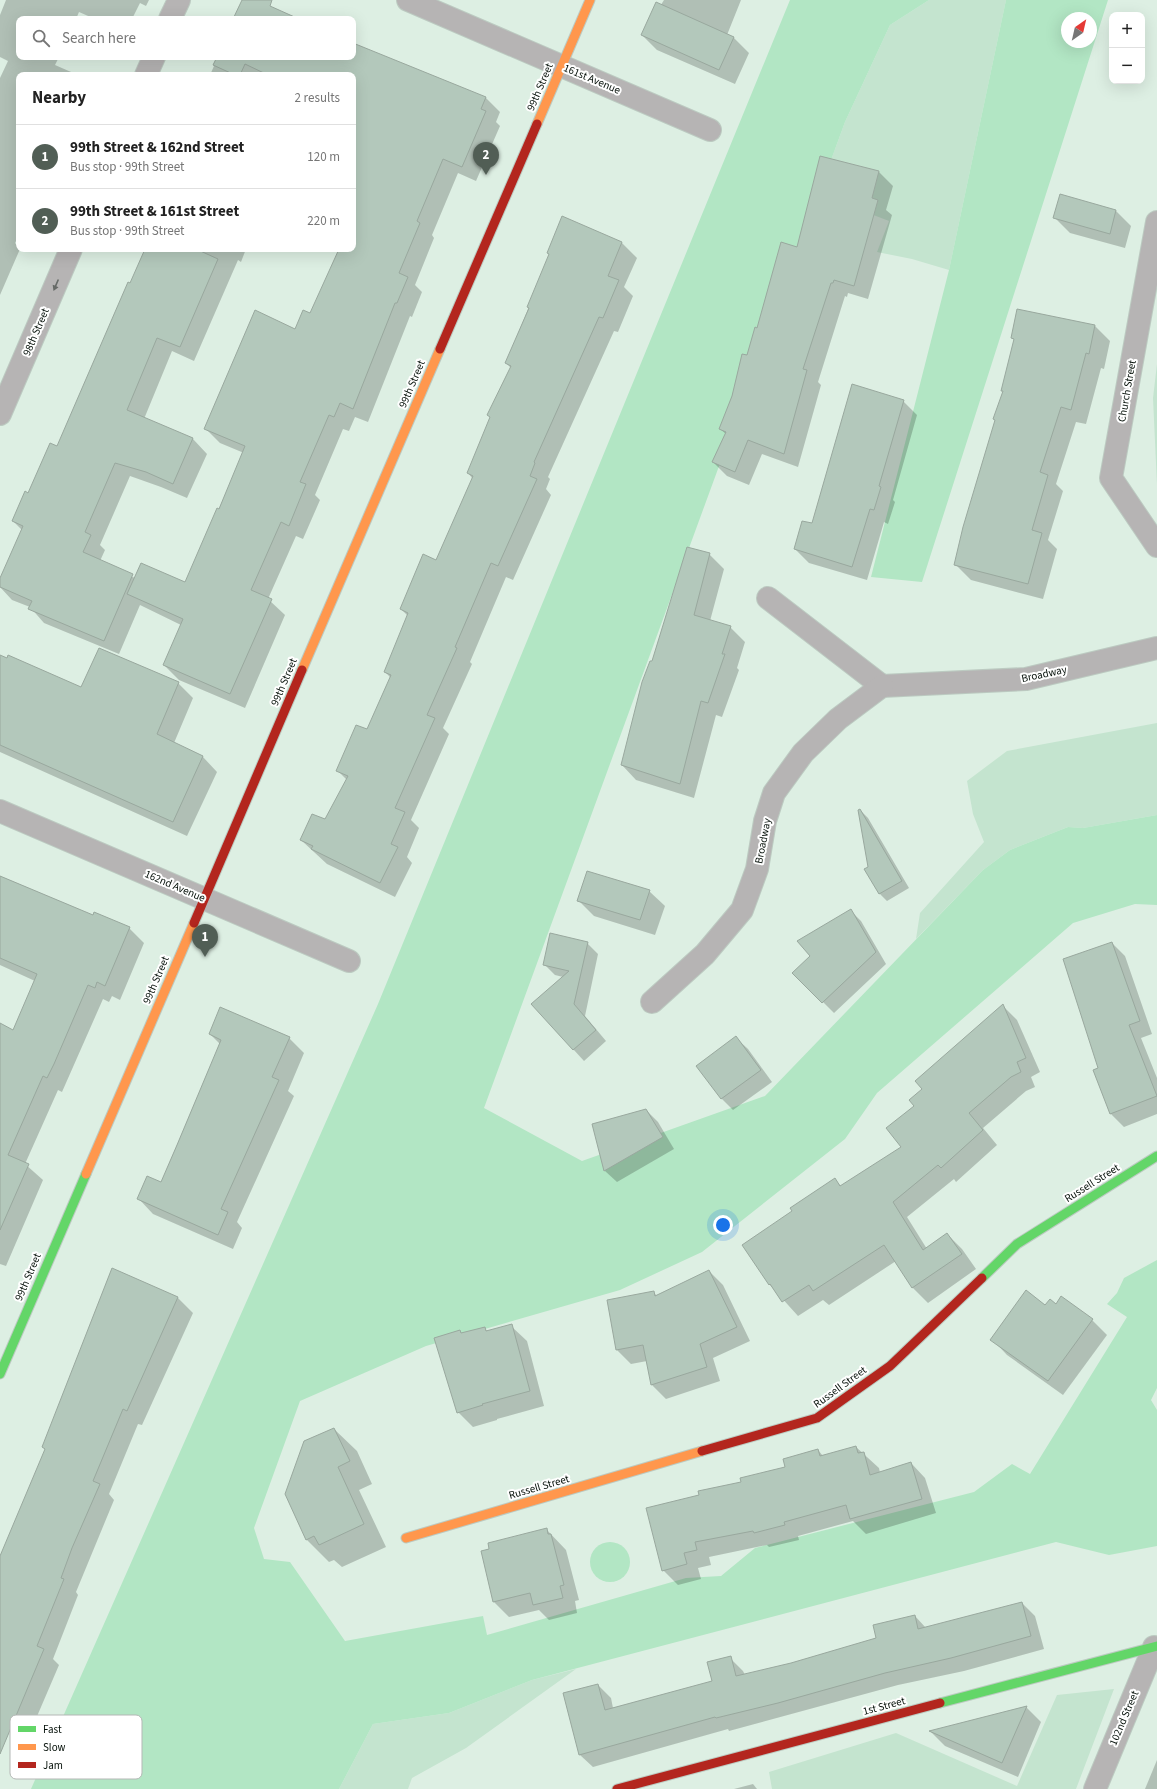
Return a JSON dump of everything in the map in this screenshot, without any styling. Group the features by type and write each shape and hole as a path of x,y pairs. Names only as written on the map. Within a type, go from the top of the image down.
{"street":[{"path":"171,16 179,0"},
{"name":"161st Avenue","path":"408,0 710,130"},
{"name":"99th Street","path":"0,1374 590,0"},
{"path":"147,72 153,60"},
{"name":"Church Street","path":"1157,222 1111,478 1157,546"},
{"name":"98th Street","path":"0,414 70,252"},
{"path":"768,598 882,686"},
{"name":"Broadway","path":"652,1002 706,954 742,910 757,869 765,821 774,793 803,753 838,719 882,686 1026,679 1157,648"},
{"name":"162nd Avenue","path":"0,811 349,961"},
{"name":"Russell Street","path":"406,1538 818,1418 890,1366 1017,1244 1157,1156"},
{"name":"1st Street","path":"617,1789 1155,1647"},
{"name":"102nd Street","path":"1095,1789 1155,1647"}],"shaded area":[{"path":"790,0 929,0 890,25 845,122 484,1108 582,1161 765,1096 983,870 1010,850 1068,827 1083,828 1157,815 1157,905 1135,904 1073,923 877,1093 845,1139 702,1252 620,1290 426,1346 300,1401 254,1528 264,1559 290,1562 345,1641 483,1616 487,1635 686,1578 721,1576 755,1548 974,1492 1012,1464 1030,1474 1127,1317 1107,1304 1117,1293 1124,1278 1157,1260 1157,1388 1151,1400 1157,1410 1157,1546 1109,1555 1056,1542 532,1680 449,1713 373,1724 339,1789 31,1789 35,1779 142,1779 142,1715 64,1715 378,1004"},
{"path":"929,0 1006,0 949,270 912,259 877,252 889,221 863,211 816,201 845,122 890,25"},
{"path":"1006,0 1108,0 1097,34 1097,12 1061,12 1061,48 1093,48 922,582 871,577 949,270"},
{"path":"1157,364 1157,485 1153,398"},
{"path":"1157,723 1157,815 1083,828 1068,827 1010,850 983,870 916,939 920,913 984,842 973,814 967,781 1007,751"},
{"path":"610,1542 618,1544 624,1548 628,1554 630,1562 628,1570 624,1576 618,1580 610,1582 602,1580 596,1576 592,1570 590,1562 592,1554 596,1548 602,1544"},
{"path":"576,1669 466,1748 412,1778 408,1789 339,1789 373,1724 449,1713 532,1680"},
{"path":"1114,1689 1076,1789 772,1789 769,1772 896,1733 1017,1786 1057,1695"}],"building":[{"path":"242,0 272,0 270,6 292,16 234,16"},
{"path":"656,2 734,37 719,70 641,35"},
{"path":"356,44 486,97 481,109 486,111 462,167 443,159 417,221 420,223 399,273 408,277 397,303 395,303 353,409 340,403 334,417 329,415 300,482 306,484 289,526 281,522 251,590 272,599 230,694 163,665 183,619 127,594 141,563 185,582 217,508 219,509 245,446 204,429 255,310 295,329 303,310 310,313 338,252 356,252 356,72 262,72 245,64 241,72 228,72 213,65 216,60 356,60"},
{"path":"820,156 879,171 872,198 878,200 854,286 834,280 833,283 831,283 803,369 807,370 784,454 748,440 735,472 712,462 726,432 719,429 732,396 742,354 747,355 755,327 757,328 781,242 797,247"},
{"path":"1060,194 1116,210 1110,234 1053,218"},
{"path":"562,216 622,242 608,276 619,280 603,318 599,317 534,462 535,463 530,476 537,479 498,566 491,563 455,647 457,648 427,715 435,718 395,808 405,812 391,844 398,847 380,883 311,849 313,846 300,840 312,814 325,819 348,776 336,771 356,725 367,729 391,675 384,672 408,613 400,609 423,554 436,560 473,476 467,473 490,417 487,415 511,366 505,363 529,308 527,307 549,254 547,253"},
{"path":"144,252 203,252 218,259 180,347 157,338 127,410 193,438 173,484 146,472 115,463 85,532 91,535 83,552 133,574 104,641 28,609 32,601 0,587 0,578 23,526 12,521 25,491 28,493 50,443 57,446 128,282 130,283"},
{"path":"1017,309 1095,325 1089,354 1086,353 1071,410 1061,407 1040,472 1048,475 1032,530 1042,533 1028,584 954,565 963,527 995,420 993,419 1003,391 1001,391 1014,339 1011,338"},
{"path":"852,384 904,400 879,486 881,487 874,510 870,509 852,567 794,549 802,521 812,523"},
{"path":"687,547 710,553 694,615 731,626 722,654 725,654 708,703 701,701 680,784 621,765 642,682 650,661 652,661"},
{"path":"99,648 179,682 157,734 203,756 173,822 0,745 0,655 7,658 8,655 81,687"},
{"path":"860,809 902,881 879,894 864,869 868,867 858,810"},
{"path":"587,871 650,890 640,920 577,901"},
{"path":"0,876 93,915 94,912 130,927 105,986 97,982 95,988 88,985 54,1064 47,1078 43,1076 8,1155 29,1164 0,1230 0,1023 13,1030 37,974 0,958"},
{"path":"851,909 876,952 822,1003 792,973 810,956 797,941"},
{"path":"550,933 588,942 574,1004 596,1030 573,1050 531,1004 569,971 543,965"},
{"path":"1112,942 1140,1021 1129,1025 1157,1096 1110,1114 1093,1070 1098,1068 1063,959"},
{"path":"1003,1004 1026,1058 1017,1062 1021,1072 1011,1077 969,1113 983,1130 941,1168 938,1165 893,1202 923,1250 947,1233 962,1254 912,1288 884,1245 813,1291 809,1285 782,1302 742,1245 792,1211 790,1208 835,1178 840,1186 901,1147 886,1128 914,1106 909,1100 922,1089 915,1081"},
{"path":"220,1007 290,1037 272,1077 279,1080 221,1209 228,1212 218,1235 137,1199 147,1176 161,1182 177,1145 221,1040 209,1034"},
{"path":"736,1036 761,1070 721,1099 696,1066"},
{"path":"646,1109 663,1137 604,1171 592,1124"},
{"path":"112,1268 178,1297 127,1411 123,1409 93,1481 100,1484 72,1548 61,1578 64,1579 37,1646 44,1649 16,1715 10,1715 10,1730 0,1754 0,1556 45,1449 42,1447"},
{"path":"709,1270 737,1327 700,1344 707,1367 651,1385 643,1345 616,1350 607,1300 654,1291 655,1296"},
{"path":"1026,1290 1045,1305 1050,1299 1056,1304 1061,1296 1093,1319 1048,1381 990,1340"},
{"path":"512,1324 530,1391 482,1404 483,1405 457,1413 434,1338 460,1330 461,1333 485,1327 486,1331"},
{"path":"334,1428 350,1461 338,1467 364,1524 319,1545 314,1536 306,1540 285,1494 304,1441"},
{"path":"856,1446 858,1453 864,1452 870,1475 911,1462 922,1499 850,1519 846,1505 784,1522 785,1525 754,1533 753,1531 695,1542 697,1550 684,1553 687,1564 662,1571 646,1508 699,1495 698,1491 741,1482 740,1478 785,1467 783,1459 818,1449 820,1456"},
{"path":"547,1528 548,1534 551,1534 564,1585 560,1586 563,1598 533,1605 530,1593 493,1602 481,1551 489,1549 488,1543"},
{"path":"1022,1602 1031,1636 951,1658 885,1673 778,1703 715,1717 579,1755 563,1693 598,1684 605,1710 712,1681 707,1662 731,1656 736,1676 791,1663 876,1638 873,1625 915,1615 918,1629"},
{"path":"1027,1706 1002,1763 929,1731"}],"traffic: fast":[{"path":"982,1278 1017,1244 1157,1156"},
{"path":"0,1374 86,1174"},
{"path":"940,1703 1157,1646"}],"traffic: slow":[{"path":"537,124 590,0"},
{"path":"302,670 440,349"},
{"path":"86,1174 194,923"},
{"path":"406,1538 702,1451"}],"traffic: jam":[{"path":"440,349 537,124"},
{"path":"194,923 302,670"},
{"path":"702,1451 817,1418 890,1366 982,1278"},
{"path":"617,1789 940,1703"}],"place":[{"name":"99th Street & 161st Street","path":"486,175"},
{"name":"99th Street & 162nd Street","path":"205,957"}]}
